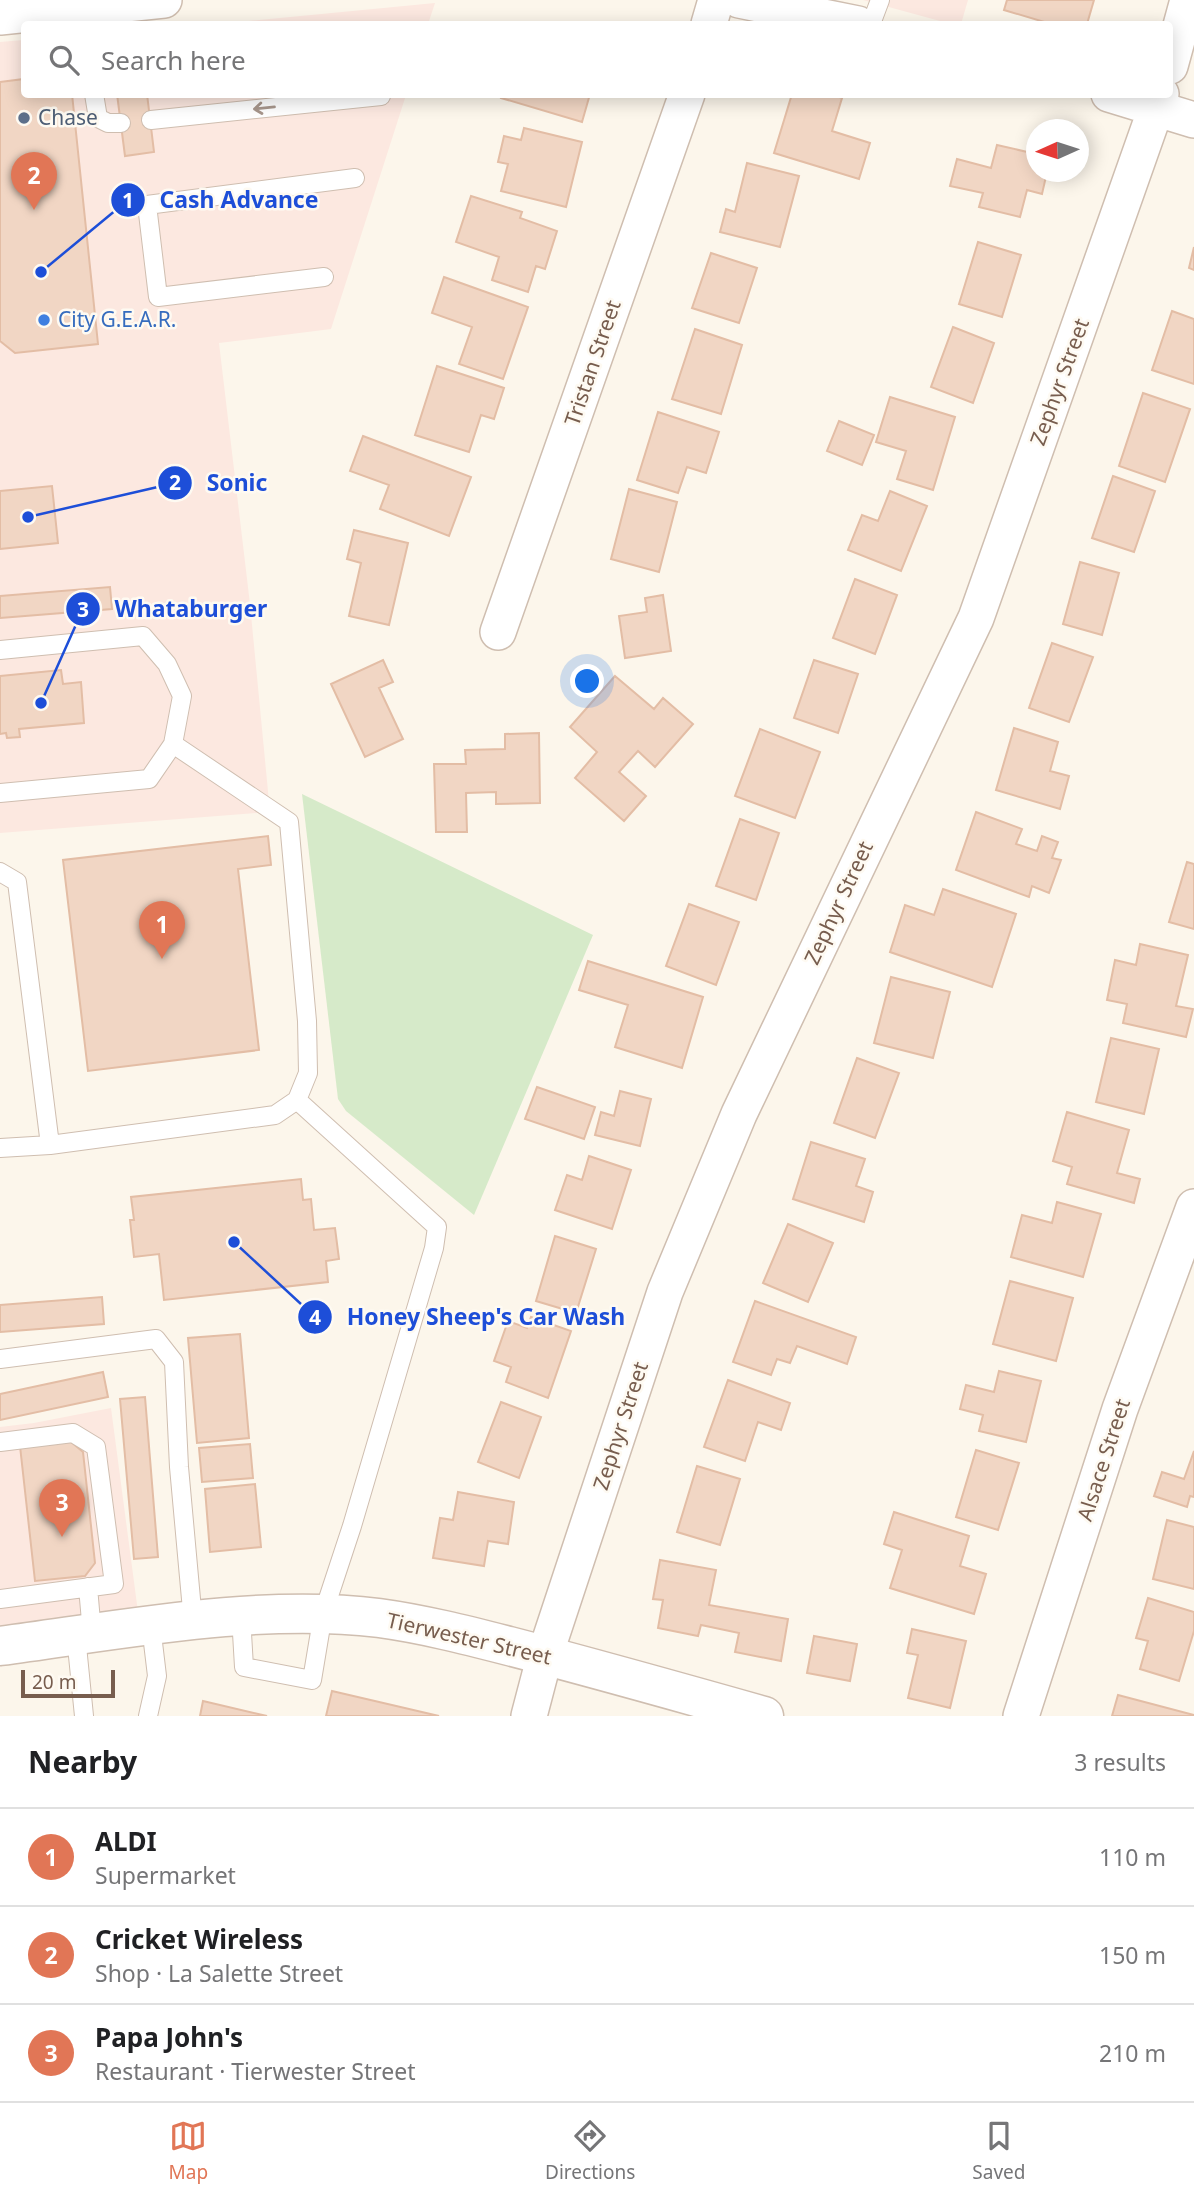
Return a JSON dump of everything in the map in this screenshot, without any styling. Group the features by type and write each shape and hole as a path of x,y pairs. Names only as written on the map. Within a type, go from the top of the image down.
{"street":[{"path":"0,17 85,16 164,0"},
{"path":"710,21 716,0"},
{"path":"739,0 843,21"},
{"path":"1173,55 1188,0"},
{"name":"Tristan Street","path":"498,632 686,98"},
{"path":"1134,98 1159,102 1194,120"},
{"name":"Zephyr Street","path":"528,1716 545,1655 665,1292 739,1114 976,618 1159,102"},
{"name":"Alsace Street","path":"1021,1716 1120,1409 1194,1207"},
{"name":"Tierwester Street","path":"0,1646 241,1616 323,1614 379,1618 436,1628 545,1655 764,1716"}],"lane":[{"path":"872,21 880,0"},
{"path":"94,98 97,118 108,123 121,123"},
{"path":"151,120 362,98"},
{"path":"324,277 158,297 147,205 355,178"},
{"path":"0,649 143,636 167,664 182,696 173,744 149,779 0,793"},
{"path":"0,1147 50,1145 275,1115 297,1100 308,1073 307,1021 289,822 173,744"},
{"path":"0,872 17,882 50,1145"},
{"path":"241,1616 244,1667 312,1680 323,1614 352,1526 430,1262 437,1227 297,1100"},
{"path":"0,1359 156,1339 174,1362 179,1466 192,1621"},
{"path":"0,1442 73,1433 96,1447 114,1584 0,1599"},
{"path":"84,1716 84,1635 88,1587"},
{"path":"148,1716 157,1676 151,1626"}],"shaded area":[{"path":"863,0 968,0 962,21 940,21"},
{"path":"435,3 429,21 249,21"},
{"path":"21,40 21,98 405,98 331,329 219,343 250,604 270,812 0,833 0,42"},
{"path":"111,1408 138,1612 0,1634 0,1427"}],"green space":[{"path":"302,794 593,935 474,1215 346,1111 338,1099"}],"building":[{"path":"1007,0 1094,0 1088,21 1041,21 1004,10"},
{"path":"21,79 21,98 72,98 98,344 15,353 0,341 0,82"},
{"path":"118,98 147,98 154,152 125,156"},
{"path":"501,98 589,98 582,122"},
{"path":"791,98 842,98 832,131 870,143 859,179 774,153"},
{"path":"524,128 582,142 566,207 501,191 508,164 498,162 504,136 521,140"},
{"path":"997,145 1026,152 1026,182 1045,182 1042,194 1027,190 1020,217 979,207 983,193 950,186 957,159 991,168"},
{"path":"747,163 799,176 780,247 720,232 726,209 735,212"},
{"path":"471,196 522,212 520,218 557,231 545,269 536,266 528,292 492,280 499,257 456,242"},
{"path":"978,242 1021,255 1002,317 959,304"},
{"path":"1194,247 1194,270 1189,268"},
{"path":"711,253 757,268 739,323 692,308"},
{"path":"444,277 528,307 503,379 459,364 472,327 432,313"},
{"path":"1172,311 1194,319 1194,384 1152,370"},
{"path":"953,327 994,343 973,403 931,387"},
{"path":"695,329 742,345 721,414 672,399"},
{"path":"437,366 504,388 494,419 481,415 469,452 415,435"},
{"path":"1143,393 1190,409 1165,482 1119,466"},
{"path":"890,397 955,417 933,490 897,479 906,451 876,442"},
{"path":"658,412 719,432 706,473 687,467 678,493 637,480"},
{"path":"839,421 874,435 862,465 827,451"},
{"path":"363,436 471,477 449,536 380,509 389,485 350,471"},
{"path":"1113,476 1155,491 1134,552 1092,538"},
{"path":"52,486 58,543 0,549 0,491"},
{"path":"629,489 677,502 659,572 611,559"},
{"path":"890,491 927,506 901,571 848,550 862,515 878,521"},
{"path":"354,530 408,543 389,625 349,616 361,563 347,559"},
{"path":"1080,562 1119,573 1102,635 1063,624"},
{"path":"855,579 897,595 875,654 833,638"},
{"path":"110,587 112,609 0,618 0,596"},
{"path":"663,595 671,651 625,658 619,616 647,612 645,598"},
{"path":"1052,643 1093,657 1069,722 1029,708"},
{"path":"383,660 393,682 379,688 403,739 365,757 331,684"},
{"path":"814,660 858,674 838,733 794,718"},
{"path":"61,670 63,684 81,682 84,723 19,729 20,737 7,738 6,733 0,734 0,676"},
{"path":"615,676 654,709 663,698 693,724 655,767 638,751 619,772 646,796 624,821 575,778 597,752 570,727"},
{"path":"1014,728 1058,742 1050,771 1069,776 1060,809 996,790"},
{"path":"760,729 820,752 795,818 735,796"},
{"path":"539,733 540,803 496,804 496,792 466,793 467,832 436,832 434,764 466,764 465,750 505,749 505,734"},
{"path":"976,812 1022,829 1016,844 1037,851 1042,836 1058,842 1052,858 1061,860 1049,893 1032,886 1029,897 956,870"},
{"path":"740,819 779,833 756,900 716,886"},
{"path":"268,836 271,865 238,869 259,1050 88,1071 63,860"},
{"path":"1187,862 1194,864 1194,929 1169,922"},
{"path":"943,889 1016,914 992,987 890,952 905,905 934,915"},
{"path":"689,904 739,922 716,985 666,966"},
{"path":"1140,944 1188,955 1176,1006 1193,1009 1186,1037 1123,1023 1127,1004 1107,1000 1115,960 1136,965"},
{"path":"588,961 703,997 682,1068 615,1047 628,1005 579,990"},
{"path":"891,977 950,992 933,1058 874,1043"},
{"path":"1111,1038 1159,1049 1144,1114 1096,1102"},
{"path":"857,1058 899,1073 875,1138 834,1123"},
{"path":"537,1087 595,1107 584,1139 525,1119"},
{"path":"620,1091 651,1099 640,1146 595,1135 601,1112 614,1116"},
{"path":"1067,1112 1129,1130 1117,1173 1140,1179 1134,1203 1067,1184 1072,1167 1053,1161"},
{"path":"811,1142 865,1159 856,1186 873,1192 864,1222 793,1199"},
{"path":"589,1156 631,1170 612,1229 555,1210 567,1175 582,1180"},
{"path":"301,1179 303,1200 311,1199 314,1230 335,1228 339,1259 326,1261 328,1282 164,1300 159,1254 134,1257 130,1220 134,1220 131,1197"},
{"path":"1057,1202 1101,1214 1083,1277 1011,1257 1022,1215 1052,1223"},
{"path":"788,1224 833,1243 808,1302 763,1283"},
{"path":"555,1236 596,1249 576,1313 536,1301"},
{"path":"1010,1281 1073,1298 1056,1361 993,1344"},
{"path":"102,1297 104,1324 0,1332 0,1305"},
{"path":"755,1301 856,1337 847,1364 797,1346 790,1363 777,1359 771,1375 733,1362"},
{"path":"531,1317 571,1331 548,1398 506,1382 511,1367 494,1361 508,1321 527,1328"},
{"path":"240,1334 249,1438 197,1443 188,1338"},
{"path":"999,1371 1041,1381 1026,1442 979,1431 983,1415 960,1409 966,1385 994,1392"},
{"path":"103,1372 108,1397 0,1420 0,1394"},
{"path":"728,1380 790,1403 781,1430 758,1422 745,1461 704,1447"},
{"path":"145,1397 158,1557 134,1559 120,1399"},
{"path":"501,1402 541,1417 519,1478 478,1462"},
{"path":"70,1441 83,1452 95,1563 85,1576 35,1581 20,1446"},
{"path":"250,1444 253,1478 202,1482 199,1448"},
{"path":"976,1450 1019,1463 998,1530 956,1517"},
{"path":"1194,1451 1194,1497 1190,1496 1187,1507 1154,1496 1162,1472 1184,1479"},
{"path":"697,1466 740,1479 720,1545 677,1532"},
{"path":"255,1484 261,1547 210,1552 205,1489"},
{"path":"458,1492 514,1502 508,1544 488,1541 484,1566 433,1558 440,1518 453,1520"},
{"path":"894,1512 969,1536 960,1566 986,1574 974,1614 890,1588 902,1550 884,1544"},
{"path":"1167,1520 1194,1527 1194,1589 1153,1579"},
{"path":"660,1560 716,1570 709,1605 788,1619 781,1661 735,1652 739,1633 701,1625 698,1636 658,1628 663,1600 653,1599"},
{"path":"1148,1598 1194,1612 1194,1631 1179,1681 1140,1669 1148,1641 1136,1638"},
{"path":"912,1629 966,1641 950,1708 908,1698 918,1655 907,1653"},
{"path":"814,1636 857,1644 850,1681 807,1673"},
{"path":"332,1691 439,1716 326,1716"},
{"path":"1118,1695 1194,1715 1194,1716 1112,1716"},
{"path":"203,1701 267,1716 200,1716"}],"place":[{"name":"Chase","path":"24,118"},
{"name":"Cricket Wireless","path":"34,210"},
{"name":"Cash Advance","path":"41,272"},
{"name":"City G.E.A.R.","path":"44,320"},
{"name":"Sonic","path":"28,517"},
{"name":"Whataburger","path":"41,703"},
{"name":"ALDI","path":"162,959"},
{"name":"Honey Sheep's Car Wash","path":"234,1242"},
{"name":"Papa John's","path":"62,1537"}]}
